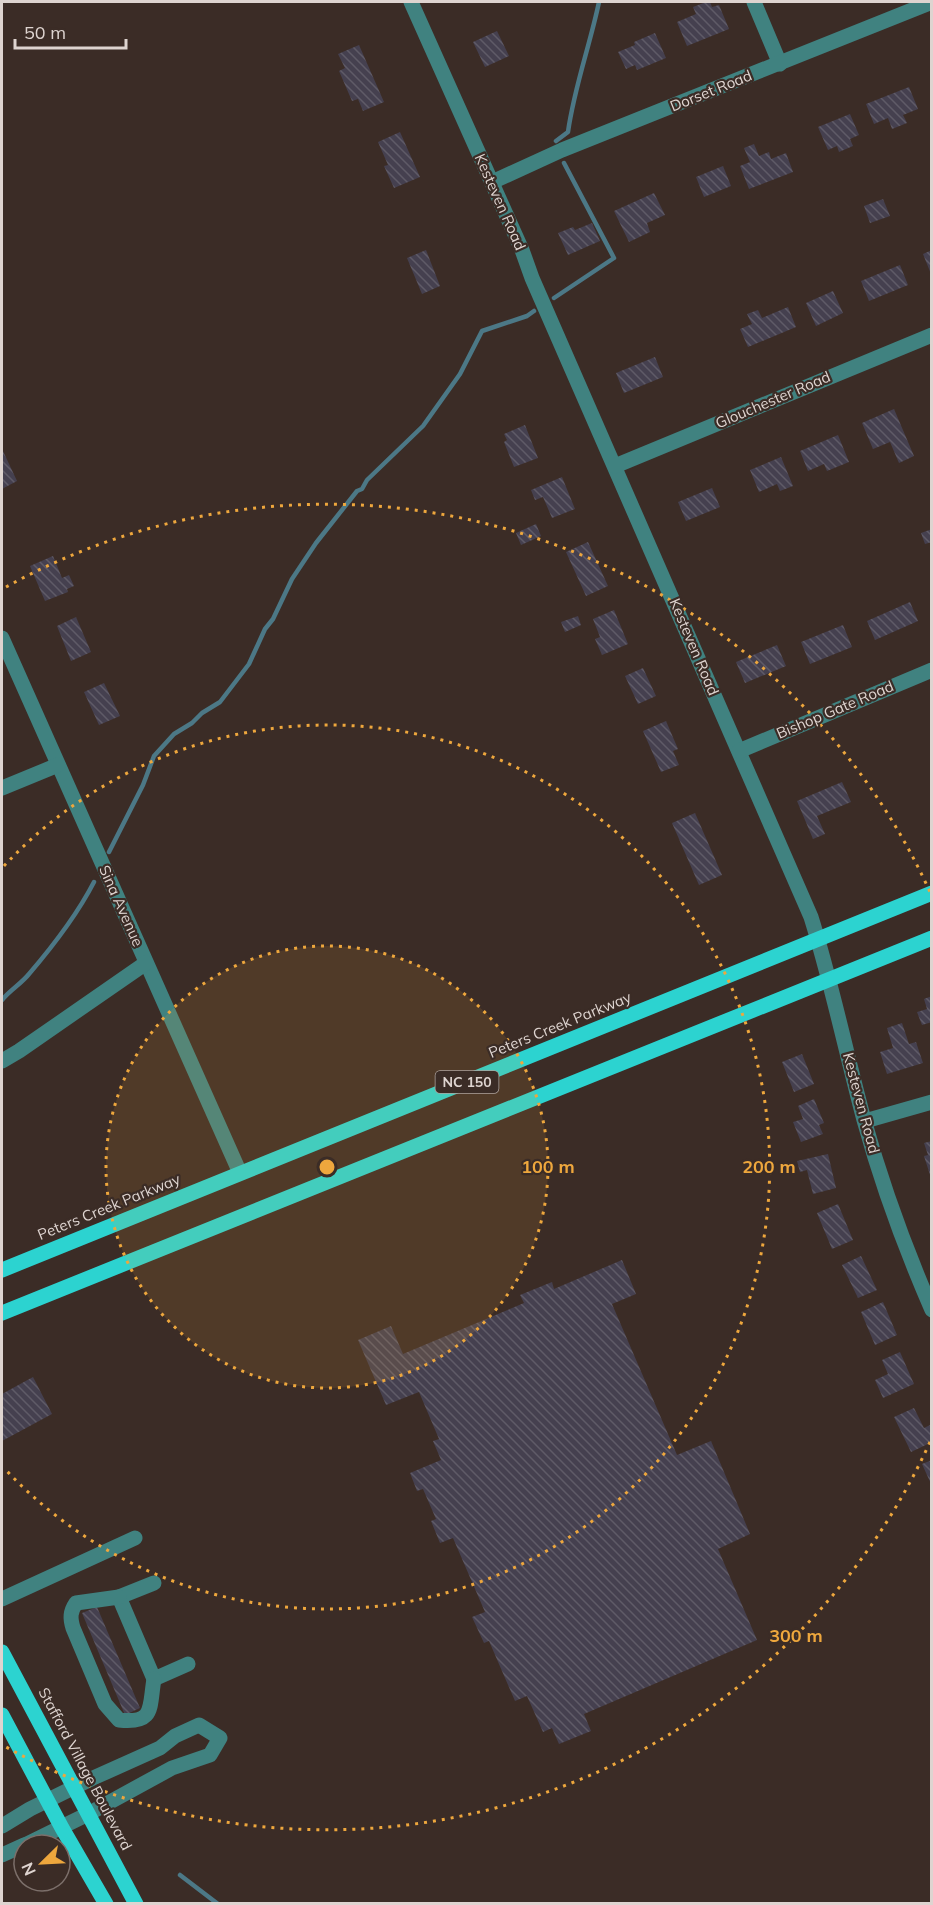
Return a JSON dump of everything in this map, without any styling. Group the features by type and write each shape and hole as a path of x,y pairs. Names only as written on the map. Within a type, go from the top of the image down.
{"main road":[{"name":"Peters Creek Parkway","path":"2,1270 932,893"},
{"name":"NC 150","path":"2,1314 932,938"},
{"name":"Stafford Village Boulevard","path":"2,1652 136,1904"},
{"path":"2,1715 62,1828 106,1904"}],"street":[{"name":"Kesteven Road","path":"411,2 492,182 795,877 818,939 830,980 865,1121 883,1182 909,1257 932,1310"},
{"path":"754,2 780,64"},
{"name":"Dorset Road","path":"492,182 562,150 932,3"},
{"name":"Glouchester Road","path":"615,466 932,334"},
{"name":"Sina Avenue","path":"2,638 240,1173"},
{"name":"Bishop Gate Road","path":"739,750 932,669"},
{"path":"2,788 58,765"},
{"path":"2,1060 19,1051 146,963"},
{"path":"865,1121 932,1102"},
{"path":"2,1599 135,1538"},
{"path":"119,1596 154,1679 149,1713 144,1718 135,1721 119,1720 105,1704 70,1618 76,1603 119,1596 154,1582"},
{"path":"154,1679 188,1664"},
{"path":"2,1826 48,1800 160,1748 174,1736 199,1725 220,1738 210,1755 172,1768 51,1833"}],"building":[{"path":"710,2 712,7 719,5 729,29 687,46 677,22 696,14 693,7"},
{"path":"497,31 509,56 485,67 473,42"},
{"path":"655,33 666,58 637,70 635,65 626,69 618,52"},
{"path":"359,45 384,102 363,111 358,99 352,101 339,71 345,68 338,54"},
{"path":"909,87 918,109 903,115 907,123 892,129 888,118 874,124 866,104"},
{"path":"850,114 859,135 850,139 853,146 839,152 837,146 828,150 818,127"},
{"path":"400,132 420,177 394,188 384,166 388,165 378,142"},
{"path":"754,144 759,156 769,152 771,159 786,153 793,172 749,189 740,166 750,162 744,148"},
{"path":"723,166 731,186 704,197 696,177"},
{"path":"654,193 665,215 647,223 650,232 629,242 614,211"},
{"path":"883,199 890,216 870,223 864,206"},
{"path":"592,223 600,241 568,255 558,233 573,227 575,230"},
{"path":"426,250 440,286 422,294 407,258"},
{"path":"932,250 932,274 931,274 923,254"},
{"path":"900,265 908,285 869,301 861,281"},
{"path":"833,291 843,313 816,326 806,303"},
{"path":"788,307 796,327 748,347 740,329 752,324 747,314 758,310 762,318"},
{"path":"655,357 663,377 624,393 616,373"},
{"path":"894,409 914,456 899,463 890,442 873,449 862,423"},
{"path":"525,425 538,458 514,467 504,442 507,440 504,434"},
{"path":"838,435 849,462 827,471 824,464 808,471 800,451"},
{"path":"2,449 17,481 2,489"},
{"path":"781,457 793,486 780,491 777,484 759,492 750,470"},
{"path":"562,477 575,509 552,518 543,497 535,500 531,490"},
{"path":"712,488 720,507 686,521 678,502"},
{"path":"536,524 541,536 521,545 516,533"},
{"path":"932,529 932,542 925,544 921,533"},
{"path":"588,542 608,586 586,596 566,552"},
{"path":"53,556 62,578 69,575 74,586 67,589 68,592 45,601 30,566"},
{"path":"910,602 918,621 875,640 867,621"},
{"path":"614,610 628,644 602,655 595,639 600,637 593,619"},
{"path":"578,616 581,625 565,632 561,622"},
{"path":"76,617 91,652 71,661 57,626"},
{"path":"843,625 852,647 810,664 801,642"},
{"path":"777,645 786,666 745,683 736,662"},
{"path":"643,668 656,696 638,704 625,676"},
{"path":"104,683 120,716 99,725 84,692"},
{"path":"666,721 678,749 673,751 679,765 661,772 643,731"},
{"path":"842,782 851,802 817,816 825,834 813,839 797,801"},
{"path":"695,813 722,875 699,885 672,823"},
{"path":"932,996 932,1022 922,1025 917,1012 927,1009 924,999"},
{"path":"902,1023 909,1044 916,1042 923,1063 887,1074 880,1052 893,1048 887,1028"},
{"path":"802,1054 814,1084 794,1092 782,1062"},
{"path":"814,1099 824,1123 819,1125 823,1134 801,1142 793,1122 803,1119 798,1106"},
{"path":"932,1141 931,1178 924,1156 928,1155 924,1143"},
{"path":"828,1154 836,1188 813,1194 807,1170 800,1172 797,1161"},
{"path":"838,1204 853,1240 832,1249 817,1213"},
{"path":"861,1256 877,1290 858,1298 842,1265"},
{"path":"622,1260 636,1294 612,1304 677,1455 711,1441 750,1534 718,1549 757,1640 584,1714 591,1731 559,1744 552,1728 543,1732 527,1696 515,1701 489,1641 484,1643 472,1617 485,1612 453,1538 440,1543 431,1521 436,1519 423,1489 417,1491 410,1473 441,1460 433,1441 439,1439 419,1392 386,1405 358,1340 391,1326 403,1354 524,1303 520,1295 552,1282 554,1289"},
{"path":"883,1302 897,1335 875,1345 861,1312"},
{"path":"900,1352 914,1384 883,1398 875,1380 888,1374 882,1360"},
{"path":"33,1377 52,1414 2,1441 2,1394"},
{"path":"914,1408 924,1428 932,1424 932,1442 911,1452 894,1417"},
{"path":"932,1460 932,1486 922,1464"},
{"path":"97,1607 140,1708 125,1715 82,1613"}],"waterway":[{"path":"556,141 568,132 574,99 599,2"},
{"path":"554,298 614,258 564,163"},
{"path":"109,852 143,785 154,756 174,734 220,702 249,664 292,579 316,543 367,480 423,426 460,374 482,331 527,316 534,311"},
{"path":"2,1000 26,978 56,941 94,882"},
{"path":"180,1875 218,1904"}]}
